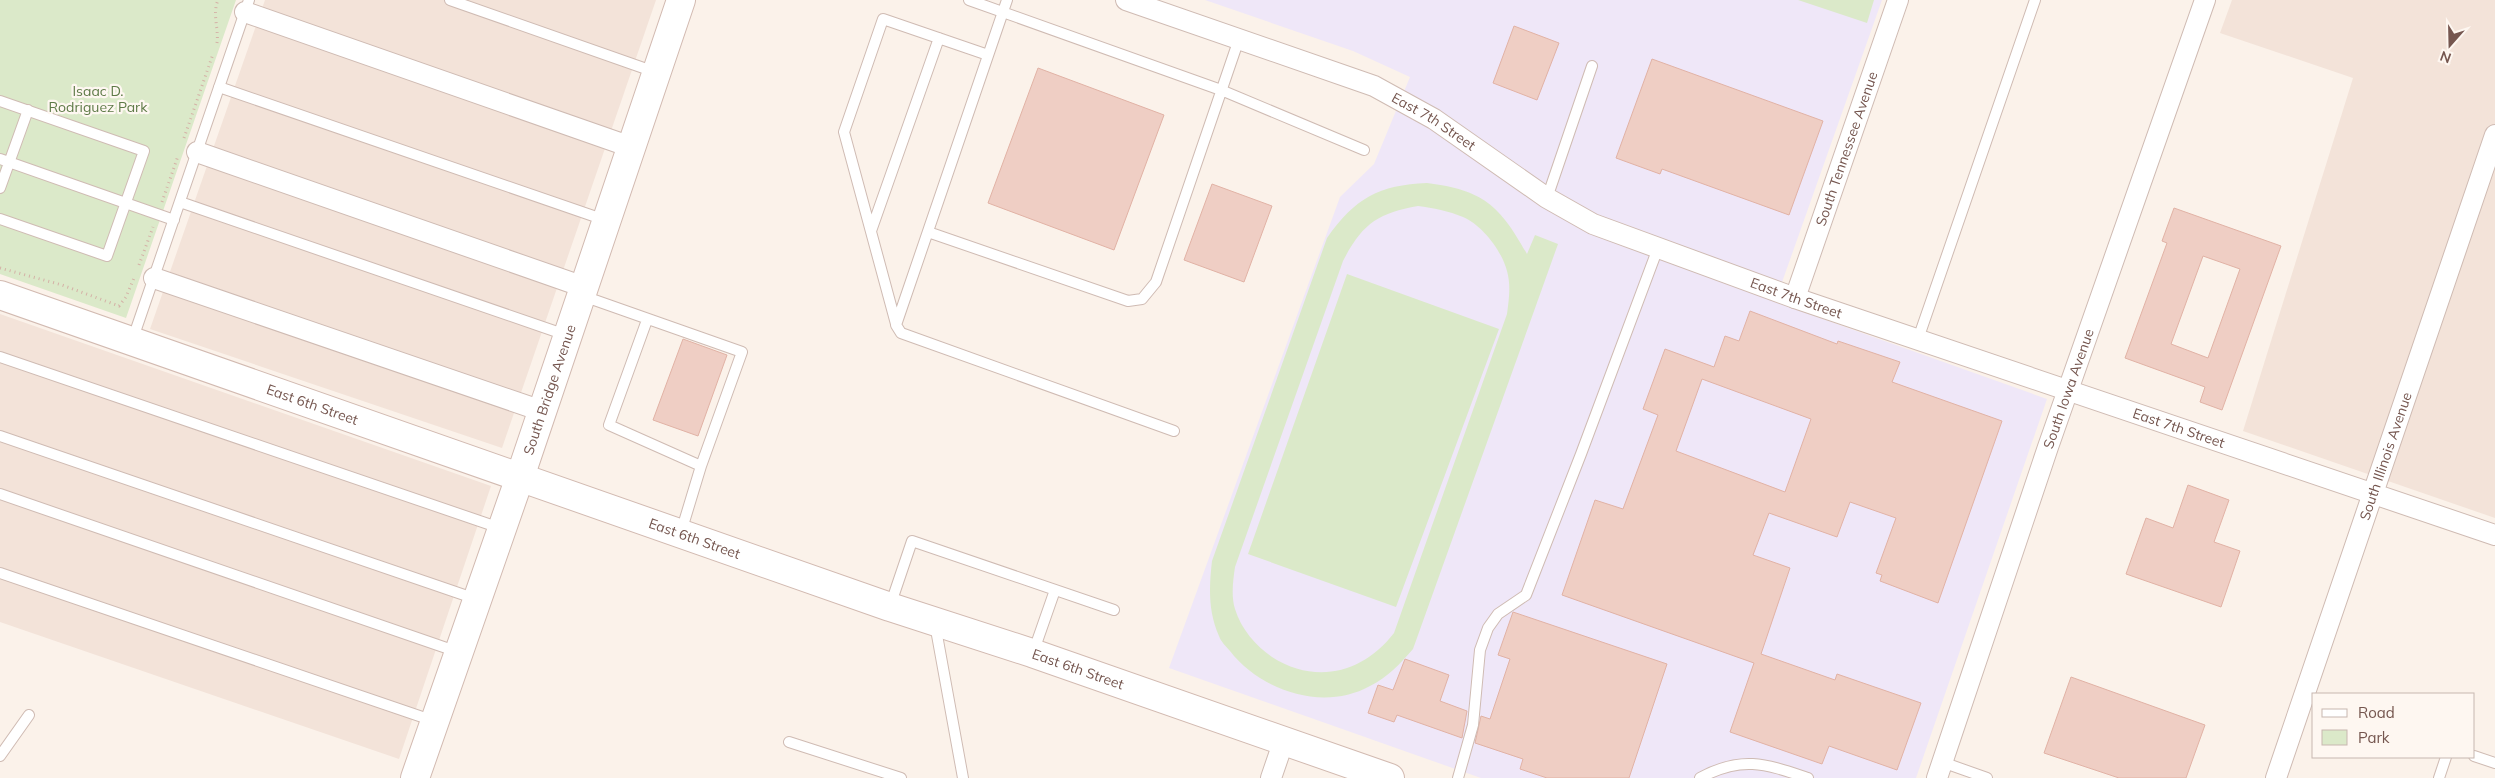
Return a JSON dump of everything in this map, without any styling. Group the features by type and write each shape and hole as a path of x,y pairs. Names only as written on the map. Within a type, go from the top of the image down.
{"street":[{"name":"South Bridge Avenue","path":"418,776 435,721 520,477 681,0"},
{"name":"East 7th Street","path":"1126,0 1374,86 1434,119 1547,198 1593,224 1795,298 2495,536"},
{"name":"South Tennessee Avenue","path":"1795,298 1898,0"},
{"name":"South Iowa Avenue","path":"1939,770 2205,0"},
{"path":"247,6 631,147"},
{"name":"South Illinois Avenue","path":"2276,778 2495,135"},
{"path":"187,147 582,291"},
{"path":"154,278 542,411"},
{"name":"East 6th Street","path":"0,296 890,607 1284,740 1390,778"},
{"path":"1271,778 1284,740"}],"lane":[{"path":"450,0 656,73"},
{"path":"969,0 1222,90 1364,150"},
{"path":"896,325 1007,0"},
{"path":"1918,339 2035,0"},
{"path":"132,342 180,202 187,147 219,87 247,6"},
{"path":"988,55 883,19 844,132 896,325 901,333 1174,431"},
{"path":"871,231 939,38"},
{"path":"928,232 1128,301 1142,299 1156,282 1239,39"},
{"path":"1547,198 1592,66"},
{"path":"219,87 606,221"},
{"path":"0,101 144,151 106,256 0,219"},
{"path":"0,188 4,160 28,110"},
{"path":"4,160 174,220"},
{"path":"180,202 567,336"},
{"path":"1458,778 1474,725 1480,650 1488,628 1498,614 1526,595 1582,454 1658,248"},
{"path":"582,291 647,320 742,352 701,466 681,533"},
{"path":"647,320 609,425 701,466"},
{"path":"0,357 502,529"},
{"path":"0,436 477,600"},
{"path":"0,494 459,652"},
{"path":"890,607 912,541 1114,610"},
{"path":"0,573 435,721"},
{"path":"1032,654 1055,590"},
{"path":"935,622 963,778"},
{"path":"0,756 29,715"},
{"path":"789,742 901,778"},
{"path":"2475,756 2495,763"},
{"path":"2439,778 2446,758"},
{"path":"1704,777 1742,762 1777,767 1808,778"},
{"path":"1939,770 1987,778"}],"path":[{"path":"162,202 187,147 217,42 214,9 218,0"},
{"path":"0,268 62,285 120,306 126,297 151,233"}],"shaded area":[{"path":"265,0 656,0 502,448 150,329"},
{"path":"1205,0 1882,0 1775,302 2047,399 1916,778 1481,778 1169,668 1340,197 1374,164 1410,77 1353,51"},
{"path":"2232,0 2495,0 2495,518 2243,431 2353,78 2220,33"},
{"path":"0,314 491,486 399,759 0,622"}],"green space":[{"name":"Isaac D. Rodriguez Park","path":"0,0 236,0 126,318 0,274"},
{"path":"1798,0 1874,0 1867,23"},
{"path":"1427,183 1447,186 1477,196 1499,212 1527,254 1535,235 1558,244 1413,649 1388,674 1370,686 1352,694 1333,697 1313,697 1276,687 1258,677 1243,665 1221,640 1215,627 1211,608 1212,561 1327,238 1348,213 1370,196 1410,184","holes":["1418,206 1447,211 1463,217 1484,232 1501,255 1508,276 1507,314 1394,633 1382,647 1368,658 1353,666 1322,672 1305,671 1289,666 1272,657 1260,648 1245,630 1233,599 1235,567 1343,261 1357,238 1373,222 1392,212"]},
{"path":"1347,274 1499,329 1396,607 1248,554"}],"building":[{"path":"1514,26 1559,43 1537,100 1493,83"},
{"path":"1652,59 1823,121 1789,215 1662,169 1660,174 1616,158"},
{"path":"1038,68 1164,115 1114,250 988,203"},
{"path":"1212,184 1272,206 1244,282 1184,260"},
{"path":"2174,208 2281,246 2222,410 2200,402 2205,387 2125,358 2167,243 2162,241","holes":["2203,256 2240,269 2208,358 2171,344"]},
{"path":"1750,311 1837,344 1838,341 1900,362 1892,382 2002,421 1938,603 1880,581 1882,575 1876,573 1896,518 1850,502 1837,537 1769,513 1753,555 1790,568 1761,654 1835,680 1837,674 1921,703 1897,770 1829,746 1822,764 1730,732 1754,663 1562,595 1595,500 1623,509 1658,415 1643,409 1665,349 1714,367 1725,336 1739,341","holes":["1702,379 1811,419 1785,492 1676,451"]},
{"path":"683,339 727,355 698,436 653,420"},
{"path":"2188,485 2229,500 2214,542 2240,551 2221,607 2126,574 2146,518 2173,528"},
{"path":"1513,612 1667,664 1629,778 1547,778 1520,769 1523,759 1475,743 1481,716 1490,719 1510,659 1498,655"},
{"path":"1405,659 1449,675 1440,701 1467,711 1462,738 1397,715 1394,722 1368,713 1378,685 1393,690"},
{"path":"2071,677 2205,725 2186,778 2119,778 2044,753"}]}
